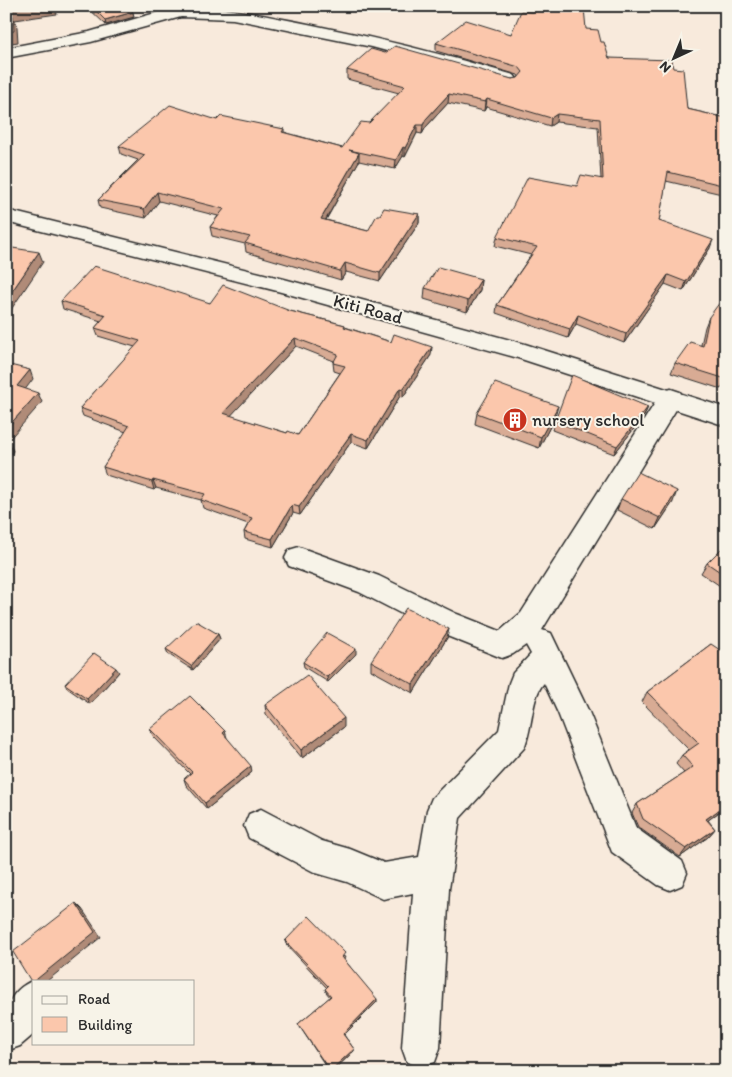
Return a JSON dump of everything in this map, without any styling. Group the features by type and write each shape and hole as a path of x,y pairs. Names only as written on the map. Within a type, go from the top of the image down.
{"street":[{"path":"6,53 91,37 186,9 233,14 373,42 462,65 511,81"},
{"name":"Kiti Road","path":"6,216 284,286 525,352 726,417"},
{"path":"299,558 368,584 447,623 502,645 512,639 531,622 671,398"},
{"path":"531,622 576,721 624,840 670,873"},
{"path":"421,1048 431,889 444,810 513,738 524,684 547,657"},
{"path":"261,826 316,856 350,866 383,881 434,872"},
{"path":"6,1032 20,1022 32,1002"}],"building":[{"path":"6,6 30,6 6,10"},
{"path":"91,6 127,6 133,12 105,20"},
{"path":"536,6 584,8 586,29 598,30 601,42 604,42 609,58 671,60 673,68 683,69 687,109 726,118 726,186 668,172 659,221 713,240 686,282 668,275 626,334 578,315 570,329 497,305 537,247 497,237 528,177 577,186 581,175 603,179 600,119 557,114 551,118 487,99 485,102 449,94 426,119 423,125 417,125 405,148 403,147 396,160 349,150 359,153 321,219 368,231 377,215 380,215 384,208 419,214 380,273 345,263 340,271 245,243 250,237 210,227 224,209 157,192 144,209 98,200 145,155 119,146 170,105 217,120 221,116 284,129 282,132 342,148 361,122 369,123 405,86 347,70 371,49 385,53 395,46 512,79 518,78 523,72 519,67 436,43 466,20 511,34 521,11 533,12"},
{"path":"6,16 13,16 14,31 6,32"},
{"path":"6,247 39,252 6,300"},
{"path":"94,266 210,303 223,285 290,311 345,325 344,327 391,342 394,334 432,347 403,389 400,388 368,440 351,434 299,507 292,505 272,539 244,532 252,518 201,500 205,494 153,480 152,482 103,467 129,426 80,408 140,341 95,328 106,315 61,301","holes":["295,338 338,354 333,363 345,366 298,435 223,413"]},
{"path":"438,267 481,279 468,301 425,288"},
{"path":"726,294 726,379 675,363 690,342 703,346 709,317"},
{"path":"6,364 30,370 17,386 38,393 6,429"},
{"path":"572,375 648,407 617,446 555,421"},
{"name":"nursery school","path":"495,383 558,406 541,437 477,413"},
{"path":"638,472 677,491 660,518 621,499"},
{"path":"726,544 726,576 707,563"},
{"path":"406,608 449,629 413,684 371,661"},
{"path":"196,621 218,634 191,666 166,649"},
{"path":"327,633 356,649 327,677 303,662"},
{"path":"711,644 726,654 726,805 706,819 715,829 686,849 643,819 637,804 693,767 682,755 699,743 647,692"},
{"path":"94,653 116,668 87,699 65,684"},
{"path":"307,675 344,718 301,750 265,705"},
{"path":"190,696 225,731 223,733 251,766 205,803 184,779 192,772 150,729"},
{"path":"76,903 95,932 36,980 32,980 32,983 13,952"},
{"path":"309,916 345,953 342,957 377,999 343,1034 354,1049 330,1071 298,1024 331,996 325,989 328,986 285,941"}],"place":[{"name":"nursery school","path":"515,420"}]}
